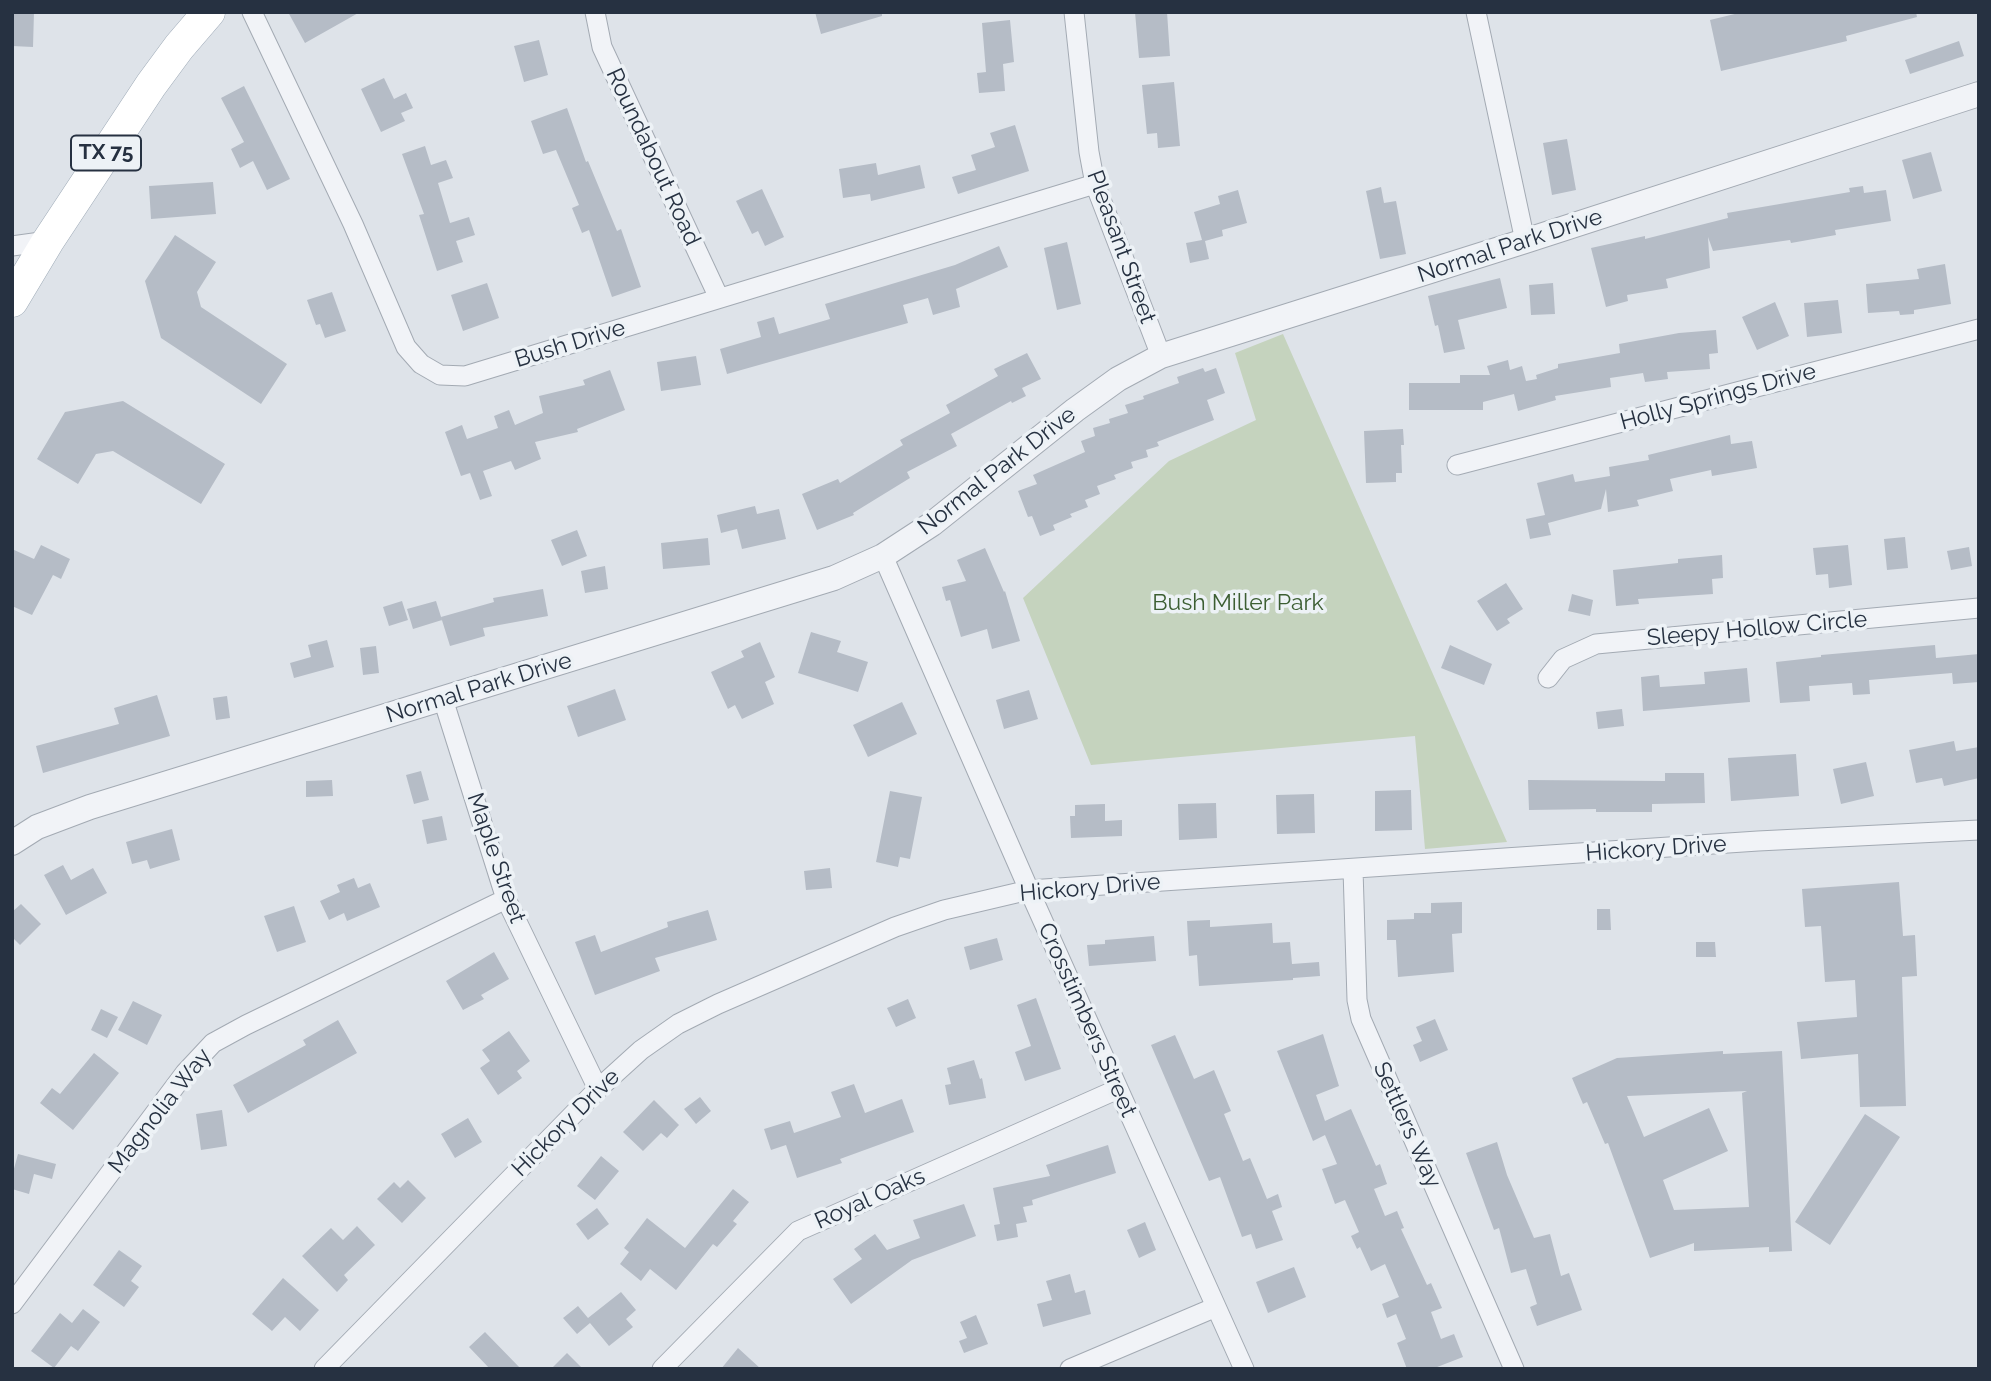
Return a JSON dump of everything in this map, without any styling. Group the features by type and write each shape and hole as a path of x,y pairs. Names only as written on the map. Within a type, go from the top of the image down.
{"main road":[{"name":"TX 75","path":"12,301 48,241 151,85 209,12"}],"street":[{"name":"Bush Drive","path":"252,12 353,224 406,347 421,364 440,375 465,376 1095,184"},
{"name":"Roundabout Road","path":"595,12 601,47 719,298"},
{"name":"Pleasant Street","path":"1074,12 1095,184 1161,356"},
{"path":"1476,12 1525,241"},
{"name":"Normal Park Drive","path":"12,843 37,827 90,807 834,578 883,556 932,524 1085,402 1118,379 1161,356 1979,94"},
{"path":"12,246 48,241"},
{"name":"Holly Springs Drive","path":"1457,465 1979,329"},
{"name":"Crosstimbers Street","path":"883,556 1028,890 1244,1369"},
{"name":"Sleepy Hollow Circle","path":"1548,678 1563,659 1596,645 1979,608"},
{"name":"Maple Street","path":"443,699 506,899 598,1088"},
{"name":"Hickory Drive","path":"324,1369 598,1088 641,1050 678,1024 718,1004 895,927 944,911 1028,890 1979,830"},
{"name":"Settlers Way","path":"1353,869 1357,1000 1361,1018 1514,1369"},
{"name":"Magnolia Way","path":"12,1304 185,1073 214,1043 506,899"},
{"name":"Royal Oaks","path":"662,1369 798,1231 1118,1089"},
{"path":"1070,1369 1216,1307"}],"green space":[{"name":"Bush Miller Park","path":"1283,334 1507,842 1425,849 1415,736 1091,765 1023,598 1169,461 1256,420 1235,353"}],"building":[{"path":"12,12 34,12 33,47 12,46"},
{"path":"288,12 360,12 305,43"},
{"path":"815,12 882,12 882,16 821,34"},
{"path":"1135,12 1167,12 1170,56 1139,58"},
{"path":"1743,12 1916,12 1917,17 1846,36 1847,41 1721,71 1710,20"},
{"path":"1010,20 1014,62 1003,64 1005,91 979,93 977,73 986,72 982,23"},
{"path":"539,40 548,75 524,82 514,46"},
{"path":"1959,41 1964,56 1910,74 1905,60"},
{"path":"384,78 394,99 406,93 413,108 401,113 405,121 381,132 361,89"},
{"path":"1174,82 1180,146 1158,148 1157,133 1147,134 1142,85"},
{"path":"244,86 290,179 267,190 253,161 240,168 231,149 244,142 221,98"},
{"path":"567,108 586,162 588,161 617,231 621,229 641,287 612,297 589,230 582,233 572,208 579,205 556,150 543,154 531,121"},
{"path":"1015,125 1029,171 958,194 952,177 976,170 971,155 995,147 990,133"},
{"path":"1567,139 1576,190 1552,195 1543,143"},
{"path":"425,146 431,165 446,160 453,178 438,183 450,223 469,217 475,235 456,241 463,262 437,271 419,215 424,214 402,154"},
{"path":"1931,152 1942,191 1913,199 1902,160"},
{"path":"876,163 878,175 920,165 925,188 871,201 870,194 843,198 839,169"},
{"path":"213,182 216,214 151,219 149,186"},
{"path":"1863,186 1864,193 1886,190 1891,221 1835,230 1836,235 1791,243 1790,240 1713,251 1708,237 1710,268 1666,279 1668,288 1627,295 1628,301 1606,307 1591,248 1645,236 1645,239 1728,218 1727,213 1850,192 1849,188"},
{"path":"1381,187 1384,203 1396,201 1406,254 1380,259 1366,191"},
{"path":"762,189 784,237 765,246 758,231 752,234 736,201"},
{"path":"1238,190 1247,223 1222,230 1223,236 1205,241 1209,259 1190,263 1186,243 1202,240 1194,212 1220,204 1218,196"},
{"path":"175,235 216,262 197,292 201,307 287,364 261,404 161,338 145,281"},
{"path":"1067,242 1081,304 1057,310 1044,248"},
{"path":"999,246 1008,267 956,289 960,307 933,315 928,298 903,305 908,323 727,374 720,349 761,337 757,322 774,317 779,334 830,319 825,304 955,265"},
{"path":"1945,264 1951,304 1914,310 1914,314 1900,315 1899,311 1868,313 1866,284 1919,279 1917,269"},
{"path":"1500,278 1507,308 1458,320 1465,349 1444,353 1428,296"},
{"path":"487,283 499,318 463,331 451,295"},
{"path":"1553,283 1555,314 1531,315 1529,285"},
{"path":"332,292 346,331 325,338 320,324 316,325 307,300"},
{"path":"1838,300 1842,333 1807,337 1804,303"},
{"path":"1775,302 1789,336 1757,350 1742,317"},
{"path":"1716,330 1718,353 1709,354 1710,369 1667,372 1668,379 1645,382 1643,373 1610,378 1611,387 1555,396 1556,400 1518,411 1514,394 1483,402 1483,410 1409,410 1409,383 1460,383 1460,375 1490,375 1487,366 1508,360 1510,370 1522,366 1526,381 1537,379 1536,375 1558,368 1558,364 1620,353 1619,344 1679,333"},
{"path":"1027,353 1041,379 1022,388 1026,396 1012,403 1011,401 951,434 957,446 907,472 910,478 853,513 854,515 817,530 802,494 838,479 840,483 903,445 900,440 950,413 946,405 998,376 994,369"},
{"path":"696,356 701,385 661,391 657,362"},
{"path":"1203,368 1205,372 1216,368 1225,393 1207,400 1214,420 1157,442 1159,446 1146,450 1148,457 1131,462 1133,468 1114,475 1116,479 1097,486 1100,494 1085,500 1088,507 1070,514 1072,517 1053,525 1055,530 1040,536 1032,516 1028,517 1018,491 1037,484 1033,475 1085,452 1081,441 1095,436 1093,428 1110,423 1109,419 1128,413 1125,405 1179,383 1177,377"},
{"path":"610,370 625,410 577,429 578,432 535,442 541,459 515,470 511,461 483,471 492,496 480,500 470,473 461,476 445,432 462,425 467,439 498,428 494,416 509,410 515,425 543,413 539,396 585,385 583,380"},
{"path":"123,401 225,464 201,504 113,451 96,454 78,484 37,459 65,412"},
{"path":"1403,429 1402,473 1396,473 1396,482 1366,483 1364,431"},
{"path":"1730,435 1731,444 1752,441 1757,468 1712,476 1711,470 1670,479 1673,491 1637,500 1639,506 1608,512 1606,489 1601,509 1548,523 1551,535 1530,539 1526,519 1545,515 1537,483 1573,474 1575,482 1610,476 1609,467 1649,460 1648,455"},
{"path":"755,506 757,514 779,509 786,539 742,549 737,529 721,533 717,515"},
{"path":"577,530 587,556 562,566 551,540"},
{"path":"1905,537 1908,568 1887,570 1884,539"},
{"path":"708,538 710,565 663,569 661,543"},
{"path":"41,545 70,559 61,579 53,575 32,615 12,606 12,549 34,559"},
{"path":"1848,545 1852,585 1829,588 1828,574 1816,575 1813,548"},
{"path":"1969,547 1972,566 1951,570 1947,551"},
{"path":"985,548 1005,591 1020,641 992,649 987,629 961,637 950,600 946,601 942,587 966,581 957,560"},
{"path":"1722,555 1723,578 1712,579 1713,594 1638,599 1639,604 1616,606 1613,570"},
{"path":"605,566 608,589 585,593 581,571"},
{"path":"1506,583 1523,609 1507,619 1510,623 1497,631 1477,601"},
{"path":"543,589 548,616 483,628 485,636 450,646 441,617 494,602 493,598"},
{"path":"1572,594 1593,600 1590,616 1568,611"},
{"path":"402,601 408,620 389,626 383,607"},
{"path":"436,601 442,620 413,629 407,609"},
{"path":"811,632 841,641 837,652 868,662 858,692 798,673"},
{"path":"327,640 334,667 294,678 290,663 311,657 308,645"},
{"path":"760,642 775,677 765,682 774,704 742,719 735,705 728,709 711,672 744,657 741,651"},
{"path":"1450,645 1492,664 1484,685 1441,668"},
{"path":"1935,645 1936,658 1979,654 1979,682 1953,684 1952,673 1869,680 1870,694 1853,695 1852,683 1809,686 1810,701 1780,703 1776,662 1821,655"},
{"path":"376,646 379,673 363,675 360,648"},
{"path":"1747,668 1750,702 1643,711 1641,677 1659,675 1660,687 1705,684 1704,672"},
{"path":"615,689 626,720 578,737 567,706"},
{"path":"1029,690 1038,719 1004,729 996,700"},
{"path":"157,695 170,736 43,773 36,746 119,724 114,708"},
{"path":"227,696 230,718 216,720 213,698"},
{"path":"902,702 917,734 868,757 853,725"},
{"path":"1622,709 1624,726 1598,729 1596,712"},
{"path":"1954,741 1956,751 1979,747 1979,778 1944,786 1942,778 1916,783 1909,750"},
{"path":"1796,754 1799,796 1731,801 1728,758"},
{"path":"1866,762 1874,796 1841,804 1833,769"},
{"path":"421,771 429,800 414,804 406,775"},
{"path":"1665,773 1704,773 1705,803 1652,804 1652,812 1529,810 1528,780 1665,781"},
{"path":"332,780 333,796 306,797 306,781"},
{"path":"1411,790 1412,830 1375,831 1375,791"},
{"path":"890,791 922,797 910,859 900,857 898,867 876,862"},
{"path":"1314,794 1315,833 1277,834 1276,795"},
{"path":"1216,803 1217,838 1179,840 1178,804"},
{"path":"1105,804 1105,821 1122,820 1122,836 1071,838 1070,816 1075,816 1075,805"},
{"path":"442,816 447,840 427,844 422,820"},
{"path":"172,829 180,860 150,869 147,860 132,864 126,842"},
{"path":"63,865 71,880 93,868 107,893 66,915 44,875"},
{"path":"830,868 832,888 806,890 804,871"},
{"path":"354,878 358,888 370,883 380,907 347,921 344,913 329,920 320,901 340,892 337,885"},
{"path":"1899,882 1903,936 1915,935 1917,976 1902,977 1906,1106 1860,1107 1858,1054 1801,1059 1797,1022 1857,1017 1855,980 1825,982 1821,926 1805,927 1802,889"},
{"path":"1462,902 1462,933 1452,934 1454,972 1398,977 1396,940 1387,940 1387,920 1414,919 1414,913 1431,913 1431,903"},
{"path":"21,904 41,924 20,945 12,937 12,912"},
{"path":"294,906 306,942 277,952 264,916"},
{"path":"1597,909 1610,909 1611,930 1597,930"},
{"path":"708,910 717,940 655,958 660,971 595,995 575,942 595,935 601,952 668,927 667,922"},
{"path":"1210,920 1210,927 1272,923 1273,943 1290,942 1292,964 1319,962 1320,976 1199,986 1197,955 1189,956 1187,921"},
{"path":"1154,936 1156,961 1089,966 1087,945 1105,944 1105,940"},
{"path":"997,938 1003,960 970,970 964,947"},
{"path":"1696,942 1715,942 1716,957 1696,957"},
{"path":"494,952 509,979 481,995 484,999 463,1010 446,981"},
{"path":"1036,998 1061,1069 1025,1081 1015,1052 1031,1046 1017,1005"},
{"path":"908,999 916,1018 896,1027 887,1008"},
{"path":"133,1001 162,1015 147,1045 118,1030"},
{"path":"101,1009 118,1017 107,1038 91,1030"},
{"path":"1435,1019 1448,1050 1420,1062 1413,1045 1422,1041 1416,1027"},
{"path":"338,1020 357,1053 248,1113 233,1085 306,1045 303,1040"},
{"path":"509,1031 530,1061 517,1071 522,1078 498,1095 480,1068 490,1061 482,1050"},
{"path":"1323,1034 1339,1086 1316,1095 1325,1121 1351,1109 1376,1166 1380,1164 1387,1184 1374,1189 1385,1216 1397,1211 1404,1228 1401,1229 1427,1285 1431,1283 1442,1308 1431,1312 1441,1339 1454,1334 1463,1357 1432,1369 1407,1369 1397,1343 1406,1339 1396,1314 1387,1318 1382,1304 1399,1297 1385,1264 1371,1271 1360,1247 1357,1249 1351,1236 1359,1232 1345,1200 1335,1204 1322,1169 1337,1164 1325,1135 1313,1141 1277,1051"},
{"path":"1175,1035 1194,1079 1214,1070 1231,1111 1224,1114 1243,1161 1250,1158 1267,1199 1278,1194 1282,1207 1272,1211 1283,1240 1256,1249 1251,1234 1242,1237 1220,1177 1209,1181 1151,1045"},
{"path":"1723,1051 1723,1054 1782,1051 1792,1251 1769,1252 1769,1247 1694,1251 1694,1243 1650,1258 1608,1143 1605,1144 1587,1102 1583,1104 1572,1078 1617,1058","holes":["1747,1091 1742,1093 1749,1207 1674,1210 1663,1180 1728,1151 1709,1108 1644,1137 1627,1096"]},
{"path":"94,1053 119,1073 73,1130 40,1103 52,1088 60,1094"},
{"path":"974,1060 980,1079 982,1078 986,1098 949,1105 945,1085 951,1084 947,1068"},
{"path":"854,1084 865,1113 902,1099 914,1132 840,1159 842,1163 797,1178 786,1145 771,1150 764,1129 790,1121 794,1133 841,1117 831,1092"},
{"path":"700,1097 711,1111 696,1124 684,1109"},
{"path":"654,1100 679,1125 667,1138 661,1133 643,1151 623,1132"},
{"path":"222,1110 227,1146 201,1150 196,1114"},
{"path":"1865,1114 1900,1137 1830,1245 1795,1222"},
{"path":"468,1118 482,1142 455,1158 441,1134"},
{"path":"1497,1142 1507,1175 1534,1238 1550,1234 1561,1276 1569,1273 1582,1310 1537,1326 1530,1307 1537,1304 1526,1269 1511,1273 1499,1228 1494,1230 1466,1153"},
{"path":"1108,1145 1116,1173 1032,1200 1033,1205 1023,1207 1027,1222 1016,1224 1018,1237 997,1241 994,1225 1000,1224 993,1188 1050,1176 1046,1165"},
{"path":"18,1154 56,1164 52,1179 34,1174 29,1194 12,1189 12,1176"},
{"path":"601,1156 619,1171 595,1200 577,1186"},
{"path":"408,1180 426,1198 402,1223 377,1199 394,1182 400,1188"},
{"path":"733,1189 749,1202 733,1221 737,1224 717,1247 713,1244 676,1290 650,1269 641,1281 620,1264 629,1252 624,1248 647,1218 685,1248"},
{"path":"964,1204 976,1236 912,1260 851,1304 833,1279 862,1259 854,1249 875,1234 887,1250 920,1238 913,1220"},
{"path":"597,1208 609,1224 588,1240 576,1224"},
{"path":"1145,1222 1156,1250 1139,1258 1127,1230"},
{"path":"357,1226 375,1245 344,1275 348,1280 337,1292 302,1256 331,1228 343,1240"},
{"path":"119,1250 142,1266 131,1281 139,1287 124,1307 93,1285"},
{"path":"1294,1267 1306,1297 1268,1313 1256,1282"},
{"path":"1070,1274 1075,1293 1085,1290 1091,1314 1043,1327 1037,1304 1052,1300 1046,1281"},
{"path":"283,1278 319,1310 300,1331 285,1317 272,1331 252,1314"},
{"path":"621,1292 636,1310 626,1319 633,1327 609,1346 590,1323 577,1334 563,1318 578,1306 588,1318"},
{"path":"83,1309 100,1322 78,1351 71,1346 54,1368 31,1351 60,1313 72,1323"},
{"path":"976,1315 988,1344 964,1353 959,1341 967,1338 960,1322"},
{"path":"485,1332 521,1369 490,1369 469,1347"},
{"path":"738,1348 761,1369 721,1369"},
{"path":"567,1353 583,1369 551,1369"}]}
